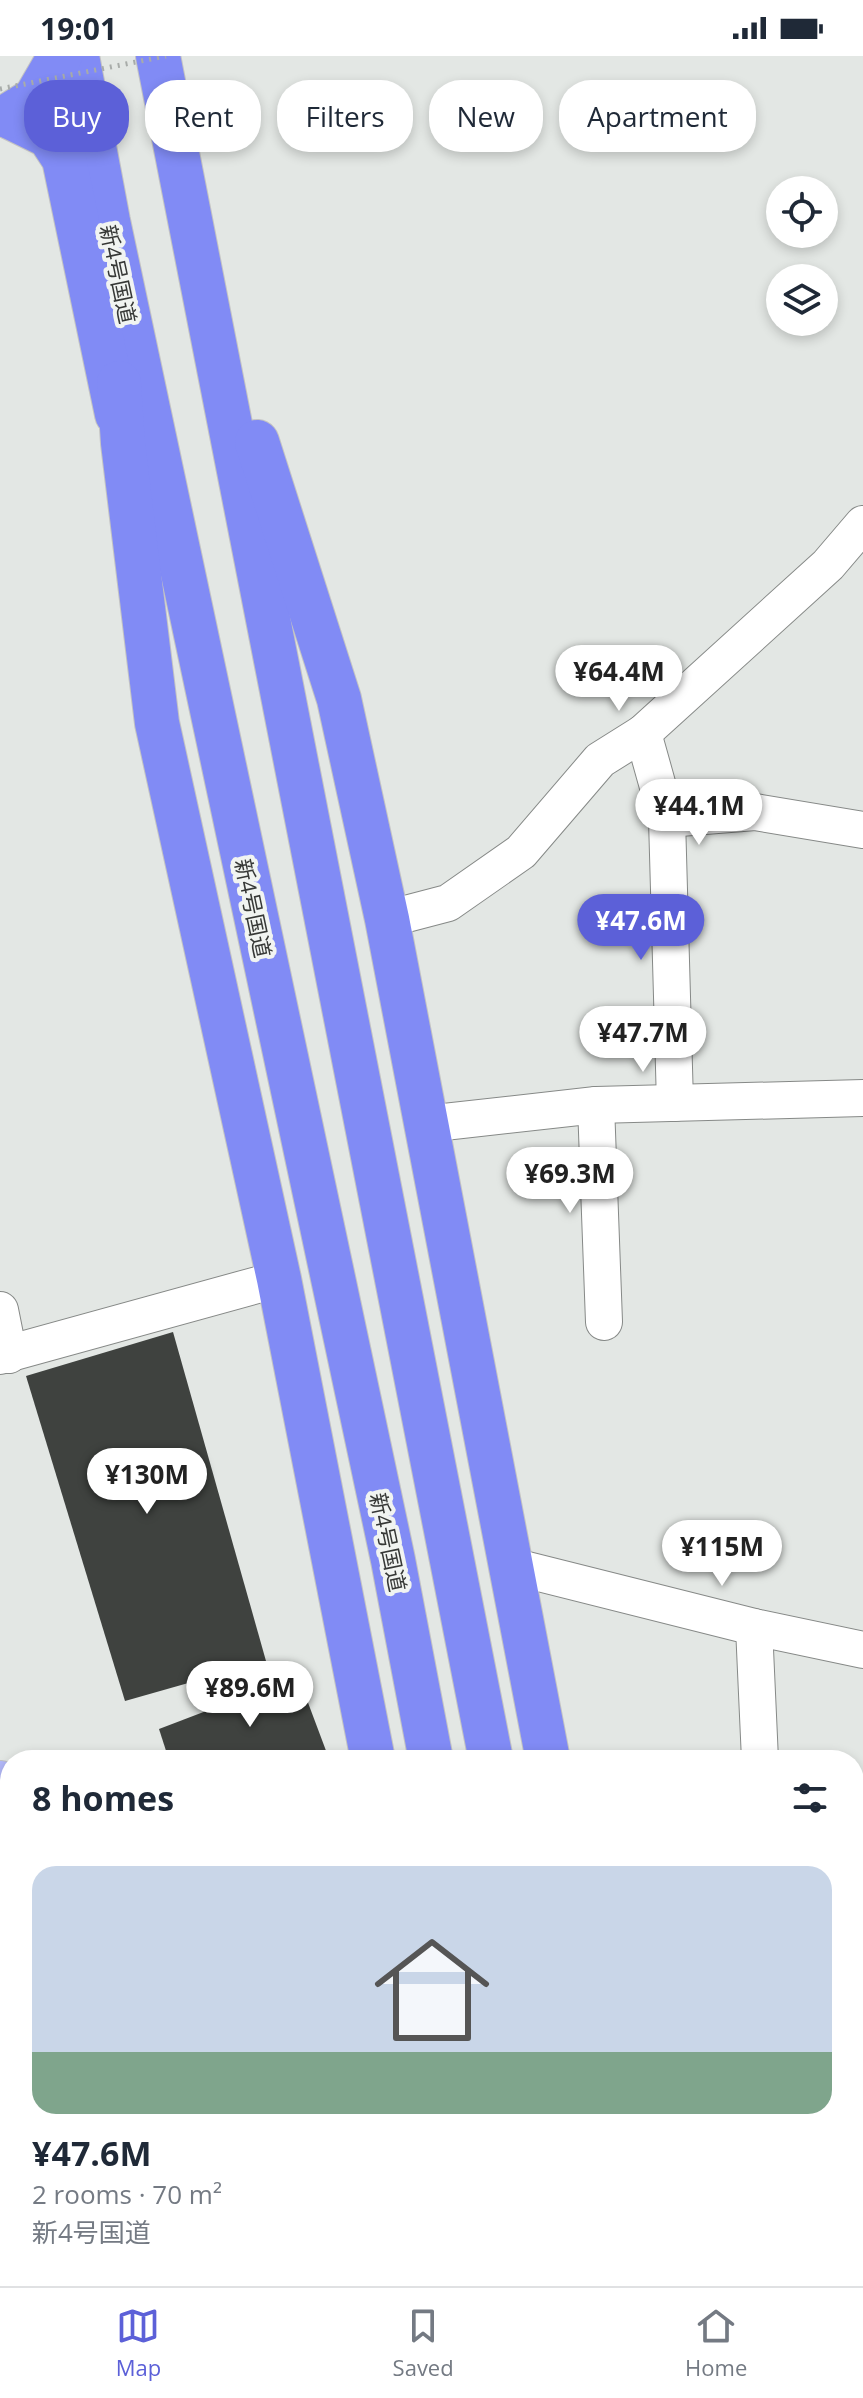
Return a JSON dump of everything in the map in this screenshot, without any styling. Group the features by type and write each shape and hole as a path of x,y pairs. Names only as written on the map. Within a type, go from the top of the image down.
{"highway":[{"path":"3,108 35,99 60,56"},
{"name":"新4号国道","path":"77,56 108,221 393,1560 429,1750"},
{"path":"158,56 489,1750"},
{"path":"3,108 49,136 64,159 123,443"},
{"path":"108,221 123,443 157,723 279,1279 371,1750"},
{"path":"193,241 339,699 387,919 546,1750"}],"street":[{"path":"387,919 448,903 521,852 600,760 643,733 828,565 863,524"},
{"path":"643,733 667,819 675,1103"},
{"path":"667,819 755,812 863,830"},
{"path":"426,1124 596,1105 863,1098"},
{"path":"596,1105 604,1322"},
{"path":"0,1310 4,1355 279,1279"},
{"path":"511,1566 754,1627 863,1650"},
{"path":"754,1627 760,1750"}],"path":[{"path":"3,108 166,56"}],"building":[{"path":"173,1332 266,1661 125,1701 26,1376"},
{"path":"298,1676 326,1750 166,1750 159,1729"}]}
